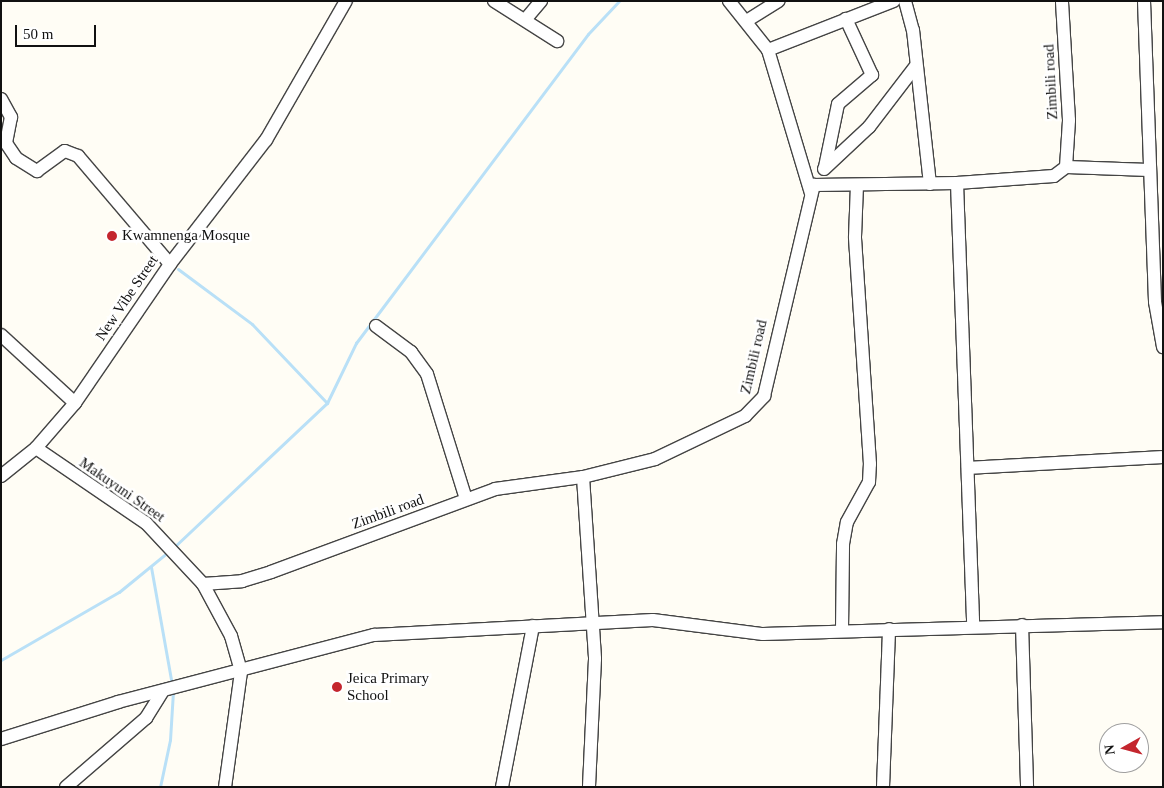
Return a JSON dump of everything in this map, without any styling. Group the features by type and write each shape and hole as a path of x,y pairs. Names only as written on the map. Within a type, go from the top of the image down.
{"street":[{"name":"New Vibe Street","path":"1,476 36,448 75,403 170,264 266,140 346,1"},
{"path":"494,1 557,41"},
{"path":"525,20 541,1"},
{"path":"729,1 748,20 768,50 814,188 957,183 1054,176 1066,168 1150,170"},
{"path":"748,20 779,1"},
{"path":"768,50 894,1"},
{"path":"905,1 913,30 915,67 930,184"},
{"name":"Zimbili road","path":"1062,1 1069,120 1066,168"},
{"path":"1144,1 1155,302 1163,346"},
{"path":"825,167 838,104 872,75 846,19"},
{"path":"825,167 869,127 915,67"},
{"path":"1,100 11,117 6,142 16,158 37,171 65,151 78,156 170,264"},
{"name":"Zimbili road","path":"203,584 271,572 466,499 504,488 583,476 655,459 759,406 814,188 825,167"},
{"path":"957,183 973,626"},
{"path":"842,630 843,544 847,522 869,482 870,464 855,238 857,186"},
{"path":"376,326 412,352 427,374 466,499"},
{"path":"1,334 75,403"},
{"name":"Makuyuni Street","path":"36,448 146,523 203,584 231,636 241,672 225,787"},
{"path":"968,468 1163,459 1163,449"},
{"path":"583,476 594,624 595,723 589,787"},
{"path":"1,739 163,691 241,672 374,635 594,624 701,623 763,634 1022,624 1163,622"},
{"path":"1022,624 1027,787"},
{"path":"502,787 532,626"},
{"path":"883,787 889,629"},
{"path":"66,787 146,718 163,691"}],"waterway":[{"path":"173,548 327,403 356,343 588,34 619,1"},
{"path":"178,269 252,324 327,403"},
{"path":"1,660 119,592 168,552"},
{"path":"151,567 172,685"},
{"path":"160,787 170,740 173,691"}],"place":[{"name":"Kwamnenga Mosque","path":"112,236"},
{"name":"Jeica Primary School","path":"337,687"}]}
